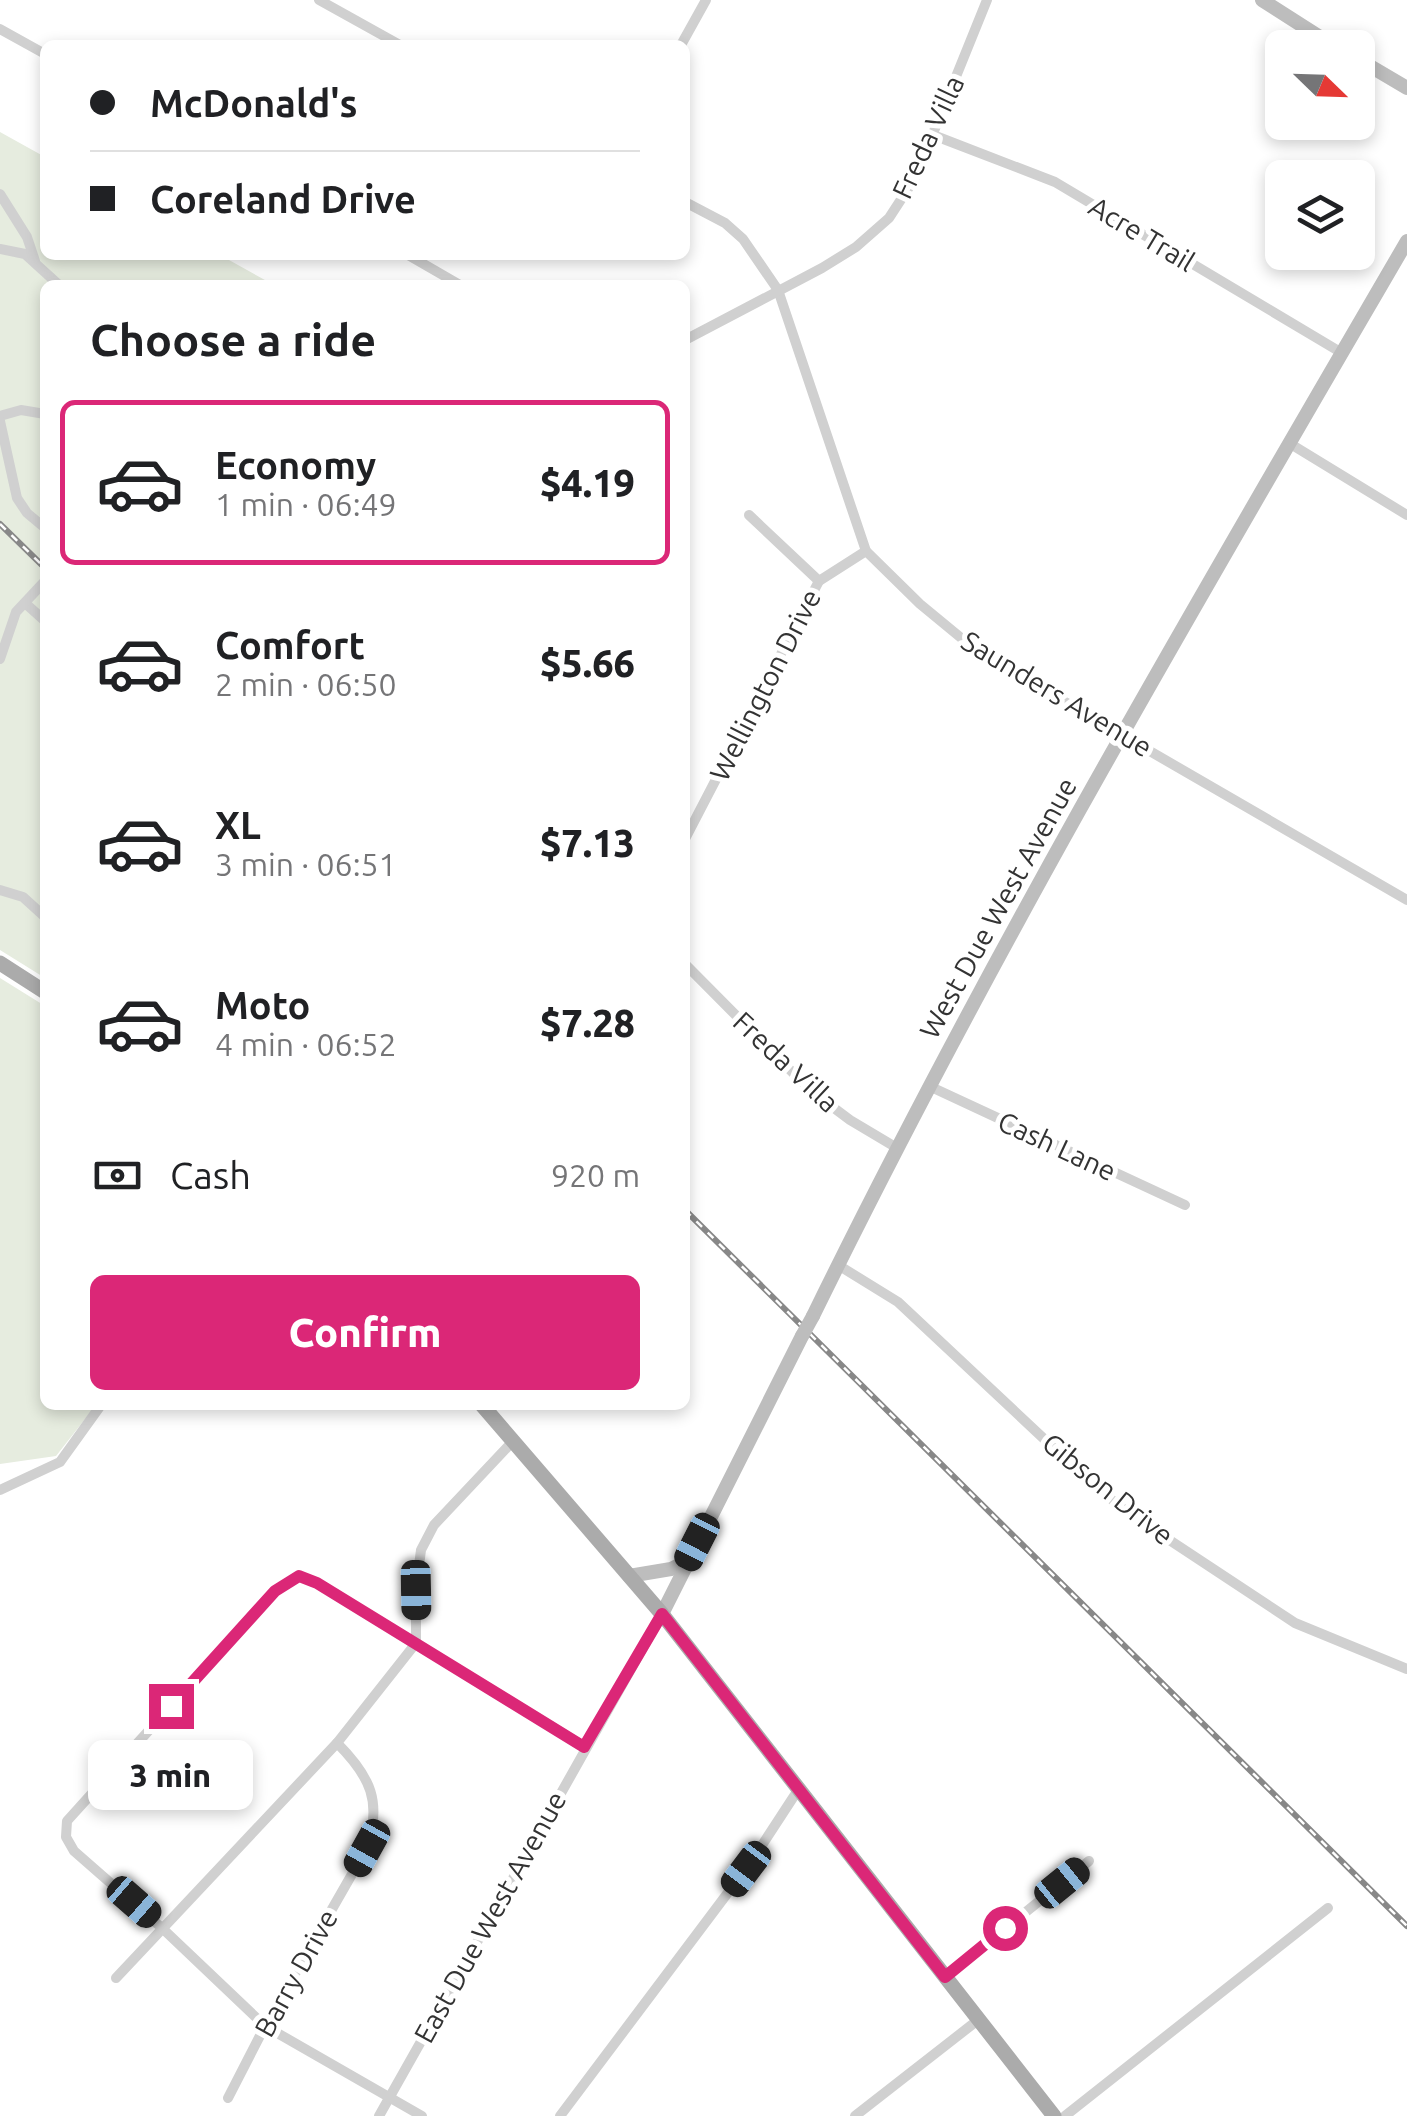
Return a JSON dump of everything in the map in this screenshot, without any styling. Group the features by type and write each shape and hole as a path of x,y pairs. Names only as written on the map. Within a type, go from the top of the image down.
{"main road":[{"path":"1262,0 1309,30"},
{"path":"1375,70 1407,88"},
{"name":"West Due West Avenue","path":"662,1614 929,1086 1120,734 1407,241"},
{"path":"0,963 40,989"},
{"path":"487,1410 662,1614 1054,2116"},
{"path":"629,1576 672,1570 688,1561"}],"street":[{"path":"319,0 391,40"},
{"path":"685,40 706,0"},
{"name":"Freda Villa","path":"690,337 822,268 876,231 915,178 987,0"},
{"path":"0,29 40,51"},
{"name":"Acre Trail","path":"932,135 1058,183 1342,352"},
{"path":"0,194 27,237 35,261"},
{"name":"Saunders Avenue","path":"690,205 744,239 778,290 866,551 920,604 977,651 1407,900"},
{"path":"0,248 25,254 53,280"},
{"path":"417,260 451,280"},
{"path":"40,413 21,410 0,418 17,498 40,524"},
{"path":"1289,442 1407,515"},
{"path":"749,515 819,581"},
{"name":"Wellington Drive","path":"690,829 819,581 866,551"},
{"path":"0,659 13,620 40,586"},
{"path":"24,603 40,617"},
{"path":"0,890 23,897 40,912"},
{"name":"Freda Villa","path":"690,969 810,1090 850,1120 898,1148"},
{"name":"Cash Lane","path":"929,1086 1186,1206"},
{"name":"Gibson Drive","path":"838,1265 898,1302 1127,1512 1295,1623 1407,1669"},
{"path":"0,1490 60,1462 97,1410"},
{"path":"116,1978 337,1743 416,1642 421,1550 434,1525 514,1440"},
{"path":"422,2116 265,2026 163,1928 74,1851 66,1838 66,1821 275,1591 299,1576 416,1642 584,1747"},
{"name":"East Due West Avenue","path":"378,2116 662,1614"},
{"name":"Barry Drive","path":"228,2098 367,1848 376,1821 374,1798 366,1780 337,1743"},
{"path":"560,2116 746,1869 798,1790"},
{"path":"945,1977 1089,1861"},
{"path":"1065,2116 1328,1908"},
{"path":"855,2116 978,2020"}],"shaded area":[{"path":"0,132 40,154 40,260 229,260 265,280 40,280 40,975 0,950"},
{"path":"0,978 40,1003 40,1410 92,1410 56,1456 0,1464"}],"railway":[{"path":"0,524 40,563"},
{"path":"690,1215 1407,1926"}],"route":[{"path":"171,1706 275,1591 299,1576 416,1642 584,1747 662,1614 945,1977 1005,1928"}]}
